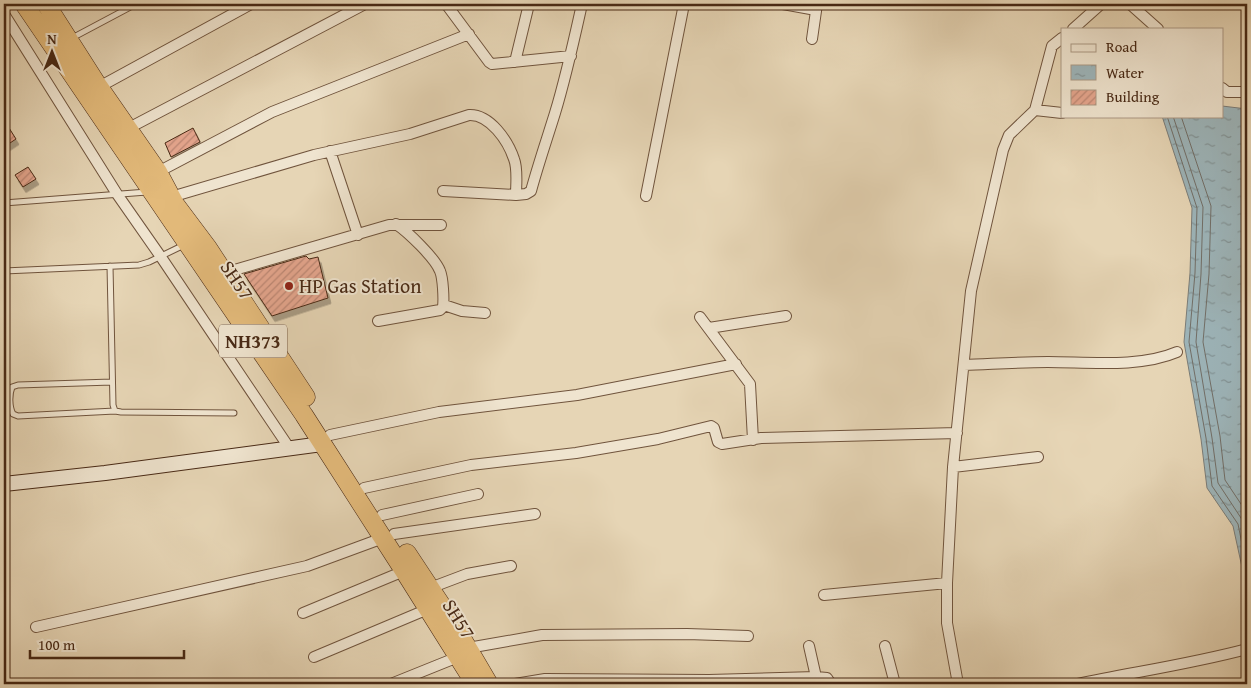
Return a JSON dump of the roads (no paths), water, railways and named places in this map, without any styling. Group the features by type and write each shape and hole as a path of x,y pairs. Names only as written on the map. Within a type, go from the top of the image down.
{"highway":[{"name":"SH57","path":"24,4 97,94 150,192 197,250 304,415 326,440 389,536 404,571 428,609 463,653 475,684"},
{"name":"NH373","path":"46,4 69,40 97,94 127,129 158,172 197,250 224,273 326,440 364,488 382,515 389,536 430,588 463,653 490,684"}],"street":[{"path":"97,94 251,4"},
{"path":"127,129 365,4"},
{"path":"446,4 489,62 496,64 570,56"},
{"path":"516,62 529,4"},
{"path":"443,191 516,195 526,194 531,191 570,56 582,4"},
{"path":"646,196 684,4"},
{"path":"783,4 816,7 812,39"},
{"path":"1074,28 1101,4"},
{"path":"1130,4 1157,28"},
{"path":"4,14 117,194 161,256 290,449"},
{"path":"158,172 272,112 469,34"},
{"path":"958,684 947,623 946,583 953,467 971,291 1003,150 1010,135 1035,110 1052,46 1061,39"},
{"path":"1224,90 1227,92 1247,92"},
{"path":"1035,110 1061,113"},
{"path":"171,197 330,152 410,134 469,115 482,116 490,122 508,148 515,161 516,195"},
{"path":"330,152 358,235"},
{"path":"378,321 440,310 444,305 441,271 428,254 403,228 396,224"},
{"path":"224,273 396,224 441,226"},
{"path":"444,305 462,311 484,313"},
{"path":"709,328 786,316"},
{"path":"700,317 750,384 753,440"},
{"path":"964,365 1033,362 1130,362 1165,357 1177,352"},
{"path":"4,484 105,474 290,449 439,412 576,395 736,364"},
{"path":"364,488 472,465 576,452 658,439 711,426 714,428 720,444 753,440 957,433"},
{"path":"953,467 1038,457"},
{"path":"382,515 478,494"},
{"path":"36,627 307,566 389,536 534,514"},
{"path":"430,588 467,574 511,566"},
{"path":"303,613 404,571"},
{"path":"824,595 946,583"},
{"path":"314,657 428,609"},
{"path":"391,684 463,653 542,635 687,634 748,636"},
{"path":"809,646 816,677"},
{"path":"885,646 895,684"},
{"path":"1077,684 1164,666 1210,659 1247,649"},
{"path":"515,684 545,679 708,680 816,677 828,678 831,684"}],"lane":[{"path":"69,40 136,4"},
{"path":"4,203 150,192"},
{"path":"4,271 139,265 161,256 197,250"},
{"path":"110,266 114,410"},
{"path":"112,382 18,385 10,390 10,410 18,416 114,410 120,412 234,413"}],"water":[{"path":"1224,106 1247,109 1247,586 1233,526 1207,488 1201,439 1184,342 1190,273 1192,208 1163,118 1224,118"}],"place":[{"name":"HP Gas Station","path":"289,286"}]}
